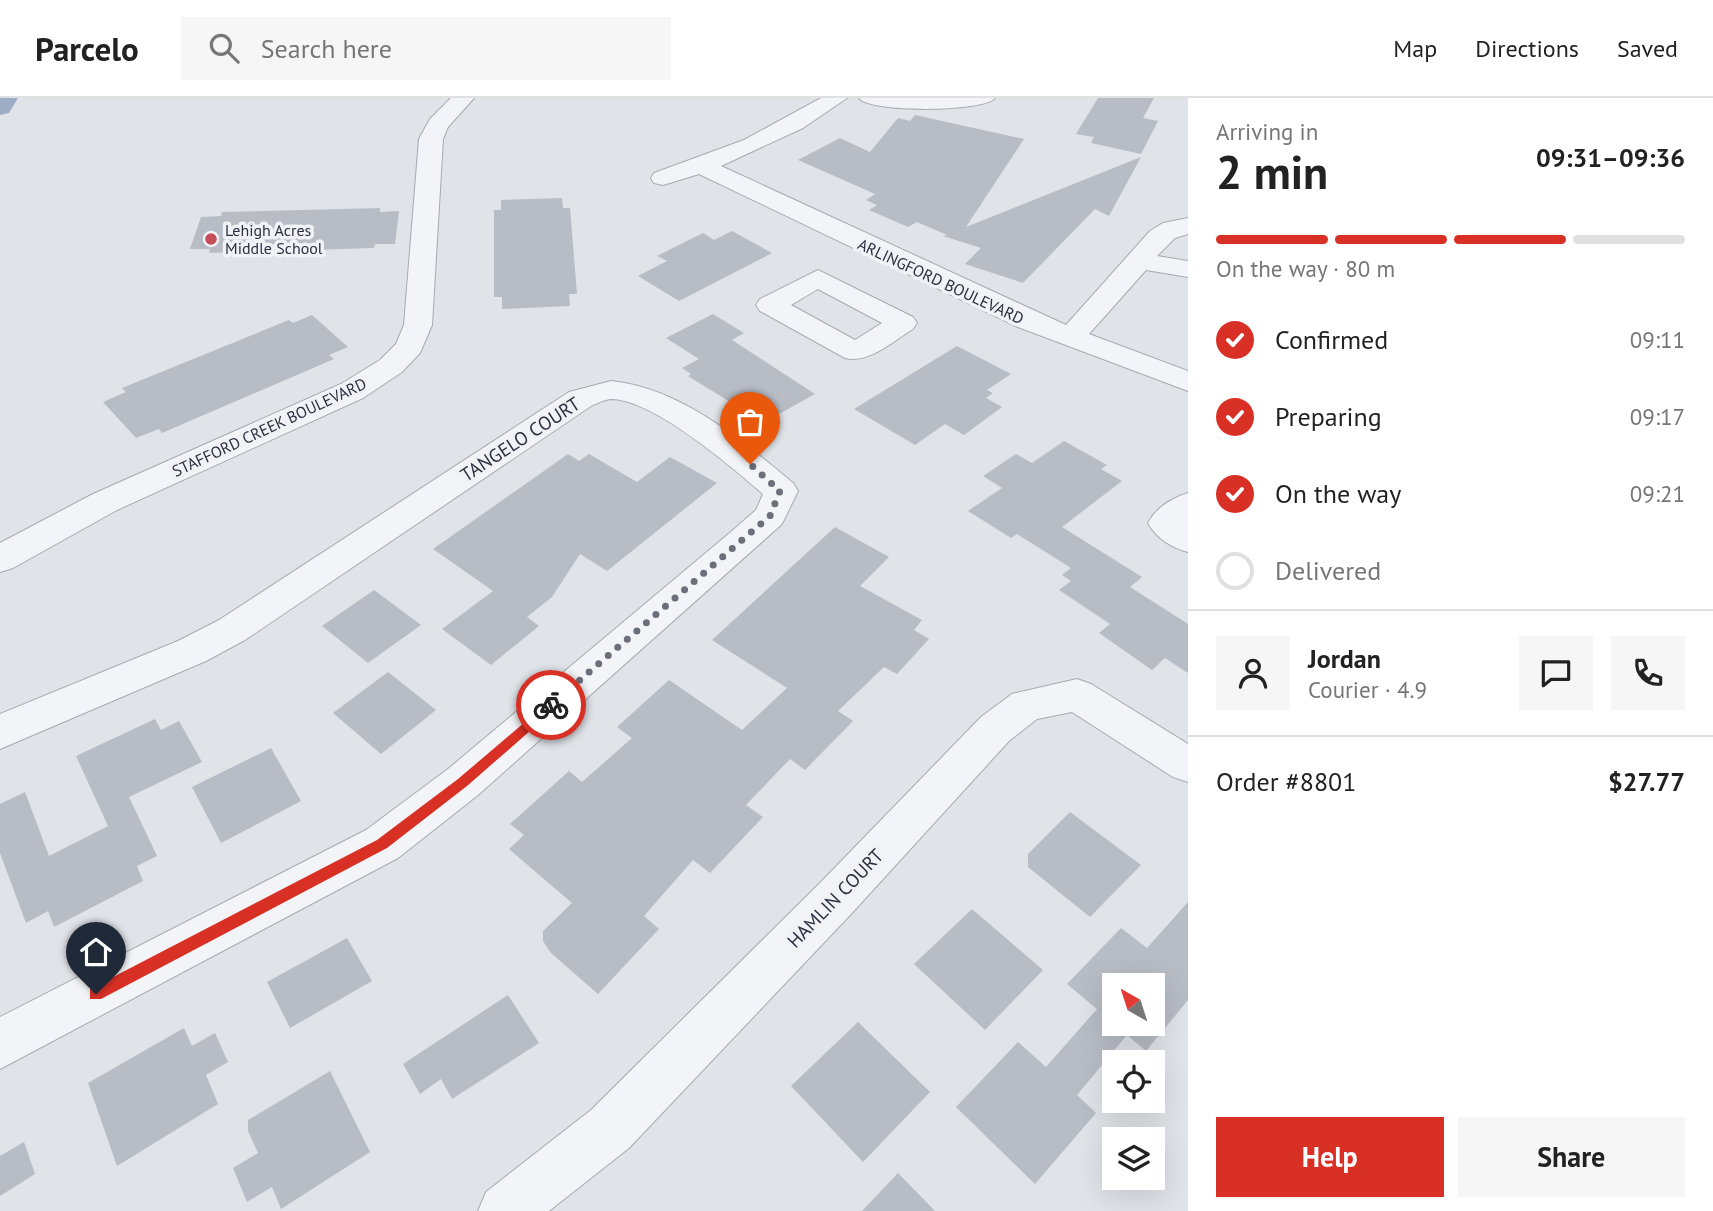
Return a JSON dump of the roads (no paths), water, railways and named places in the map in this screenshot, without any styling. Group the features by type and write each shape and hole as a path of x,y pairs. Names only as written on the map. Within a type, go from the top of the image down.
{"street":[{"name":"STAFFORD CREEK BOULEVARD","path":"0,559 105,502 352,391 391,366 410,347 418,324 431,139 438,124 463,98"},
{"path":"663,178 701,166 775,134 836,98"},
{"path":"870,98 922,103 984,98"},
{"name":"ARLINGFORD BOULEVARD","path":"701,166 890,258 1071,337 1188,382"},
{"path":"1071,337 1117,283 1140,261 1150,244 1174,226 1188,226"},
{"path":"837,288 890,258"},
{"path":"1140,261 1188,268"},
{"name":"TANGELO COURT","path":"0,732 192,651 232,630 532,429 590,396 612,389 649,397 750,464 780,491 770,516 744,540 463,782 382,844 0,1044"},
{"path":"1188,505 1165,523 1188,540"},
{"name":"HAMLIN COURT","path":"505,1211 610,1129 826,908 995,729 1026,705 1077,695 1188,765"}],"waterway":[{"path":"0,108 6,98"}],"place":[{"name":"Lehigh Acres Middle School","path":"211,239"}]}
